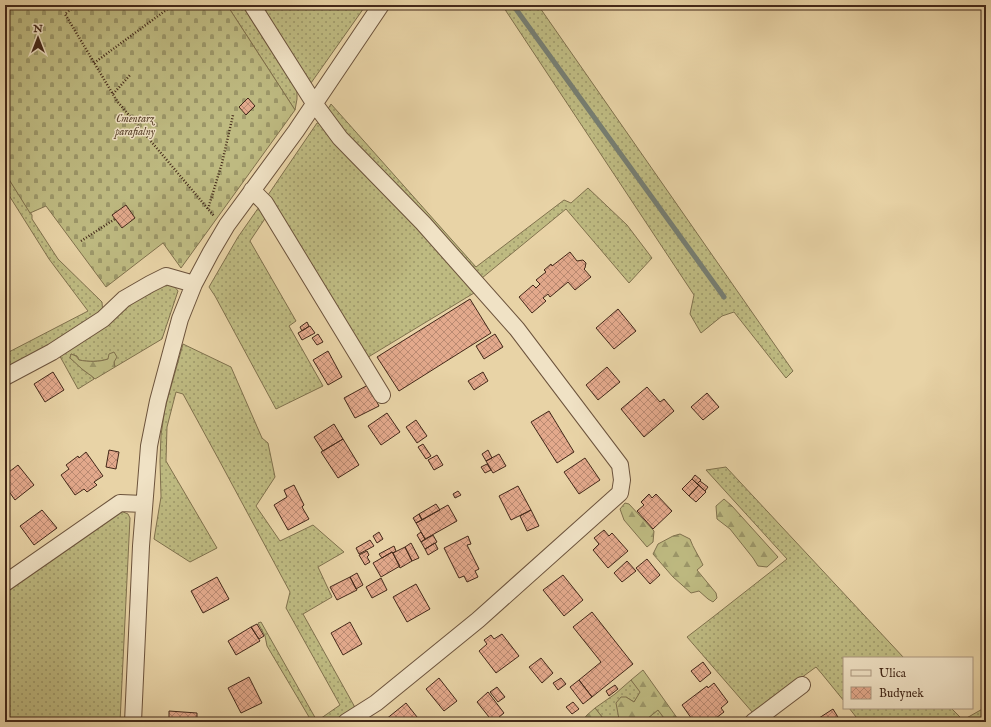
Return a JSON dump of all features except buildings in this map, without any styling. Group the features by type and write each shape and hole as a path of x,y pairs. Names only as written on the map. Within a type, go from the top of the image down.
{"street":[{"path":"252,5 314,103 340,138 423,223 517,329 620,465 622,480 620,493 478,620 376,703 346,722"},
{"path":"133,722 140,561 149,446 158,401 180,319 194,284 210,252 217,217 252,190 296,131 381,5"},
{"path":"252,190 265,203 382,394"},
{"path":"5,377 52,352 103,320 124,299 166,276 194,284"},
{"path":"5,583 120,503 144,504"},
{"path":"753,722 802,686"}],"path":[{"path":"76,5 64,14 112,94 217,217"},
{"path":"94,63 173,5"},
{"path":"112,94 131,74"},
{"path":"217,217 222,163 233,115"},
{"path":"81,241 115,219"}],"green space":[{"name":"Cmentarz parafialny","path":"5,5 227,5 295,110 181,268 163,243 106,287 46,206 30,213 5,173"},
{"path":"227,5 242,5 297,90 295,110"},
{"path":"261,5 366,5 311,83"},
{"path":"502,5 538,5 793,371 786,378 734,312 722,316 701,333 690,314 694,295"},
{"path":"331,104 476,267 564,200 571,203 588,188 627,225 652,258 629,283 566,209 482,278 326,112"},
{"path":"317,123 321,123 479,290 365,359 268,195"},
{"path":"5,173 58,259 102,302 103,315 5,372 5,354 88,311 49,259 5,189"},
{"path":"259,207 266,217 250,241 296,321 289,326 323,386 276,409 209,287 238,237"},
{"path":"165,284 171,285 178,291 162,339 115,367 114,362 108,359 83,361 79,360 77,356 71,354 70,358 94,379 78,389 57,351 134,301"},
{"path":"183,344 231,367 262,438 268,443 275,477 256,506 280,541 313,525 344,552 318,567 332,597 303,614 357,711 341,722 312,722 267,646 265,636 258,623 261,622 317,721 340,705 286,608 290,592 183,394 176,392 167,427 166,461 217,548 190,562 154,539 161,497 161,435 165,408"},
{"path":"114,352 117,357 114,362 115,367 95,379 70,358 71,354 76,356 79,360 101,361 108,359 109,354"},
{"path":"726,467 903,657 843,657 843,700 816,667 753,713 687,637 787,559 706,470"},
{"path":"724,499 778,557 767,567 758,566 730,529 717,519 716,506"},
{"path":"625,503 629,504 654,531 653,542 647,547 624,520 620,509"},
{"path":"116,509 128,514 130,518 120,722 5,722 5,590"},
{"path":"680,534 690,539 703,565 697,570 716,593 717,598 713,602 699,591 691,593 673,577 653,554 658,544"},
{"path":"643,670 680,722 667,722 658,710 643,722 622,722 619,719 616,703 621,697 626,697 634,702 640,692 631,680"},
{"path":"631,680 641,692 634,702 626,697 619,719 622,722 606,722 595,708 615,694"},
{"path":"986,707 986,719 981,722 860,722 850,709 952,709 963,720"},
{"path":"595,708 606,722 583,722 582,721 587,715"},
{"path":"658,710 667,722 643,722"}],"waterway":[{"path":"513,5 724,297"}]}
